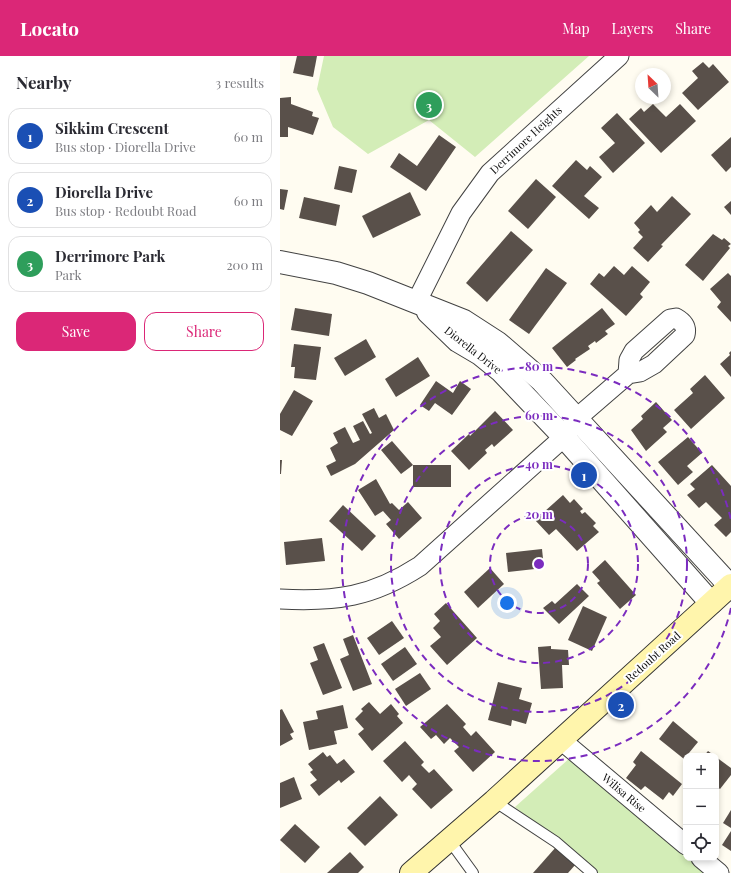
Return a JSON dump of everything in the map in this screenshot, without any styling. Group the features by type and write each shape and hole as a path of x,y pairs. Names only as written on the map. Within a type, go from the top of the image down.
{"main road":[{"name":"Redoubt Road","path":"411,873 490,805 731,586"},
{"name":"Redoubt Road","path":"427,873 452,844 490,805"}],"street":[{"name":"Derrimore Heights","path":"419,304 461,213 490,173 619,56"},
{"name":"Diorella Drive","path":"280,262 336,273 368,283 464,321 493,351 542,381 731,586"},
{"name":"Diorella Drive","path":"493,351 502,371 564,437 712,603"},
{"path":"280,599 338,598 380,588 402,578 435,552 564,437 577,418 628,374"},
{"path":"637,519 655,503"},
{"name":"Wilisa Rise","path":"561,740 683,842"},
{"path":"705,861 719,873"}],"lane":[{"path":"490,805 556,842 592,873"},
{"path":"452,844 473,873"}],"green space":[{"path":"324,56 589,56 475,157 429,120 368,154 333,127 317,89"},
{"path":"571,757 683,851 683,861 695,861 709,873 597,873 515,807"}],"building":[{"path":"297,56 317,56 313,77 293,73"},
{"path":"703,62 709,68 713,64 729,82 698,110 682,93 698,78 692,71"},
{"path":"291,97 291,104 313,112 312,116 319,118 313,135 288,127 288,137 280,137 280,98"},
{"path":"653,104 666,117 680,104 696,121 661,153 629,119 641,108 644,112"},
{"path":"617,113 645,143 613,173 599,157 615,143 601,128"},
{"path":"439,135 456,147 426,191 390,167 399,153 417,166"},
{"path":"731,137 731,167 726,172 711,155"},
{"path":"576,160 587,170 590,166 602,177 584,196 599,208 589,219 552,186"},
{"path":"339,166 357,170 352,193 334,189"},
{"path":"536,179 556,197 528,229 508,211"},
{"path":"280,189 288,190 284,210 280,209"},
{"path":"410,192 421,215 373,238 362,216"},
{"path":"672,196 691,214 661,245 663,246 648,262 633,248 643,237 638,232 640,230 634,223 651,205 657,212"},
{"path":"304,197 340,205 336,226 299,218"},
{"path":"731,201 731,215 724,207"},
{"path":"511,231 533,250 487,302 466,283"},
{"path":"713,234 722,240 724,238 731,244 728,246 730,248 703,281 685,265"},
{"path":"614,266 624,275 632,266 650,282 640,294 643,297 626,316 590,284 599,273 604,277"},
{"path":"546,268 567,283 529,334 509,320"},
{"path":"728,273 731,276 731,322 717,307 721,302 710,289"},
{"path":"295,308 332,314 329,336 291,330"},
{"path":"602,308 615,324 605,331 608,334 596,343 595,341 588,346 590,349 575,359 576,360 567,367 552,348"},
{"path":"366,339 376,357 345,376 334,358"},
{"path":"294,344 321,347 316,380 294,378 295,367 291,367"},
{"path":"731,351 731,377 720,364 730,355 729,353"},
{"path":"418,357 430,376 396,397 385,379"},
{"path":"705,375 725,398 691,429 674,410 693,393 690,389"},
{"path":"436,381 453,393 460,381 471,389 452,415 435,403 429,411 420,405"},
{"path":"294,390 313,401 292,436 280,430 280,414"},
{"path":"656,402 672,420 663,428 667,432 646,451 631,430 643,419 641,416"},
{"path":"374,408 379,418 386,414 394,430 355,464 331,476 326,466 336,461 330,448 338,443 333,433 345,427 353,443 360,440 353,426 363,421 370,434 372,433 362,414"},
{"path":"495,411 513,430 494,447 492,444 485,450 487,453 469,470 451,451 469,434 470,436"},
{"path":"688,437 702,453 687,466 693,472 678,485 658,462"},
{"path":"392,441 413,465 401,474 381,450"},
{"path":"280,460 282,460 281,474 280,474"},
{"path":"413,465 451,465 451,487 413,487"},
{"path":"712,465 731,486 731,532 726,537 714,525 722,518 706,502 699,508 687,495 695,489 690,484"},
{"path":"376,479 390,504 392,503 399,510 408,502 422,518 399,539 386,524 391,520 383,511 375,516 358,490"},
{"path":"563,495 570,503 574,499 583,509 580,511 582,514 585,512 596,523 593,526 599,532 577,551 556,529 549,535 535,520"},
{"path":"343,505 376,536 362,551 329,521"},
{"path":"322,538 325,561 286,565 284,542"},
{"path":"542,549 544,568 508,572 506,553"},
{"path":"605,560 636,595 620,609 597,583 600,581 592,572"},
{"path":"490,568 504,584 478,608 464,592"},
{"path":"577,584 589,596 559,624 543,608 552,601 555,604"},
{"path":"446,603 477,638 447,665 430,646 441,637 433,628 440,621 434,614"},
{"path":"583,606 607,617 592,651 568,640"},
{"path":"392,621 404,638 379,655 367,638"},
{"path":"353,635 372,684 353,691 340,659 349,655 343,639"},
{"path":"324,643 342,688 323,695 310,663 318,660 313,647"},
{"path":"551,646 551,649 568,650 569,665 562,665 563,688 541,689 538,647"},
{"path":"405,647 417,664 393,681 381,664"},
{"path":"420,673 431,689 406,706 395,689"},
{"path":"498,682 522,688 519,699 532,703 526,724 512,720 511,726 488,720"},
{"path":"369,702 380,714 391,704 399,714 397,716 403,723 372,751 358,734 364,729 355,719 363,711 361,709"},
{"path":"447,704 466,724 463,727 471,736 476,731 495,752 473,772 454,751 459,747 450,738 444,744 436,735 431,739 420,727"},
{"path":"343,705 348,728 334,731 337,744 309,750 303,722 318,719 316,711"},
{"path":"282,709 294,732 290,734 293,739 280,746 280,710"},
{"path":"673,721 698,742 689,753 683,753 683,758 659,739"},
{"path":"405,741 424,762 421,765 429,773 434,769 453,790 431,809 412,789 417,784 409,775 402,782 383,761"},
{"path":"641,751 682,784 673,796 669,792 663,800 645,786 641,790 626,778 636,765 633,762"},
{"path":"323,752 327,757 330,755 337,764 344,759 355,772 341,783 339,780 319,796 310,785 317,780 310,772 313,770 308,764"},
{"path":"719,759 731,768 731,775 720,789"},
{"path":"294,777 302,799 280,808 280,783"},
{"path":"380,796 398,815 365,846 347,828"},
{"path":"731,810 731,828 723,823"},
{"path":"295,824 320,847 305,863 280,840"},
{"path":"731,831 731,851 722,845"},
{"path":"556,847 576,864 568,873 533,873"},
{"path":"350,852 364,867 358,873 327,873"}],"place":[{"name":"Derrimore Park","path":"429,105"},
{"name":"Sikkim Crescent","path":"584,475"},
{"name":"Diorella Drive","path":"621,705"}]}
